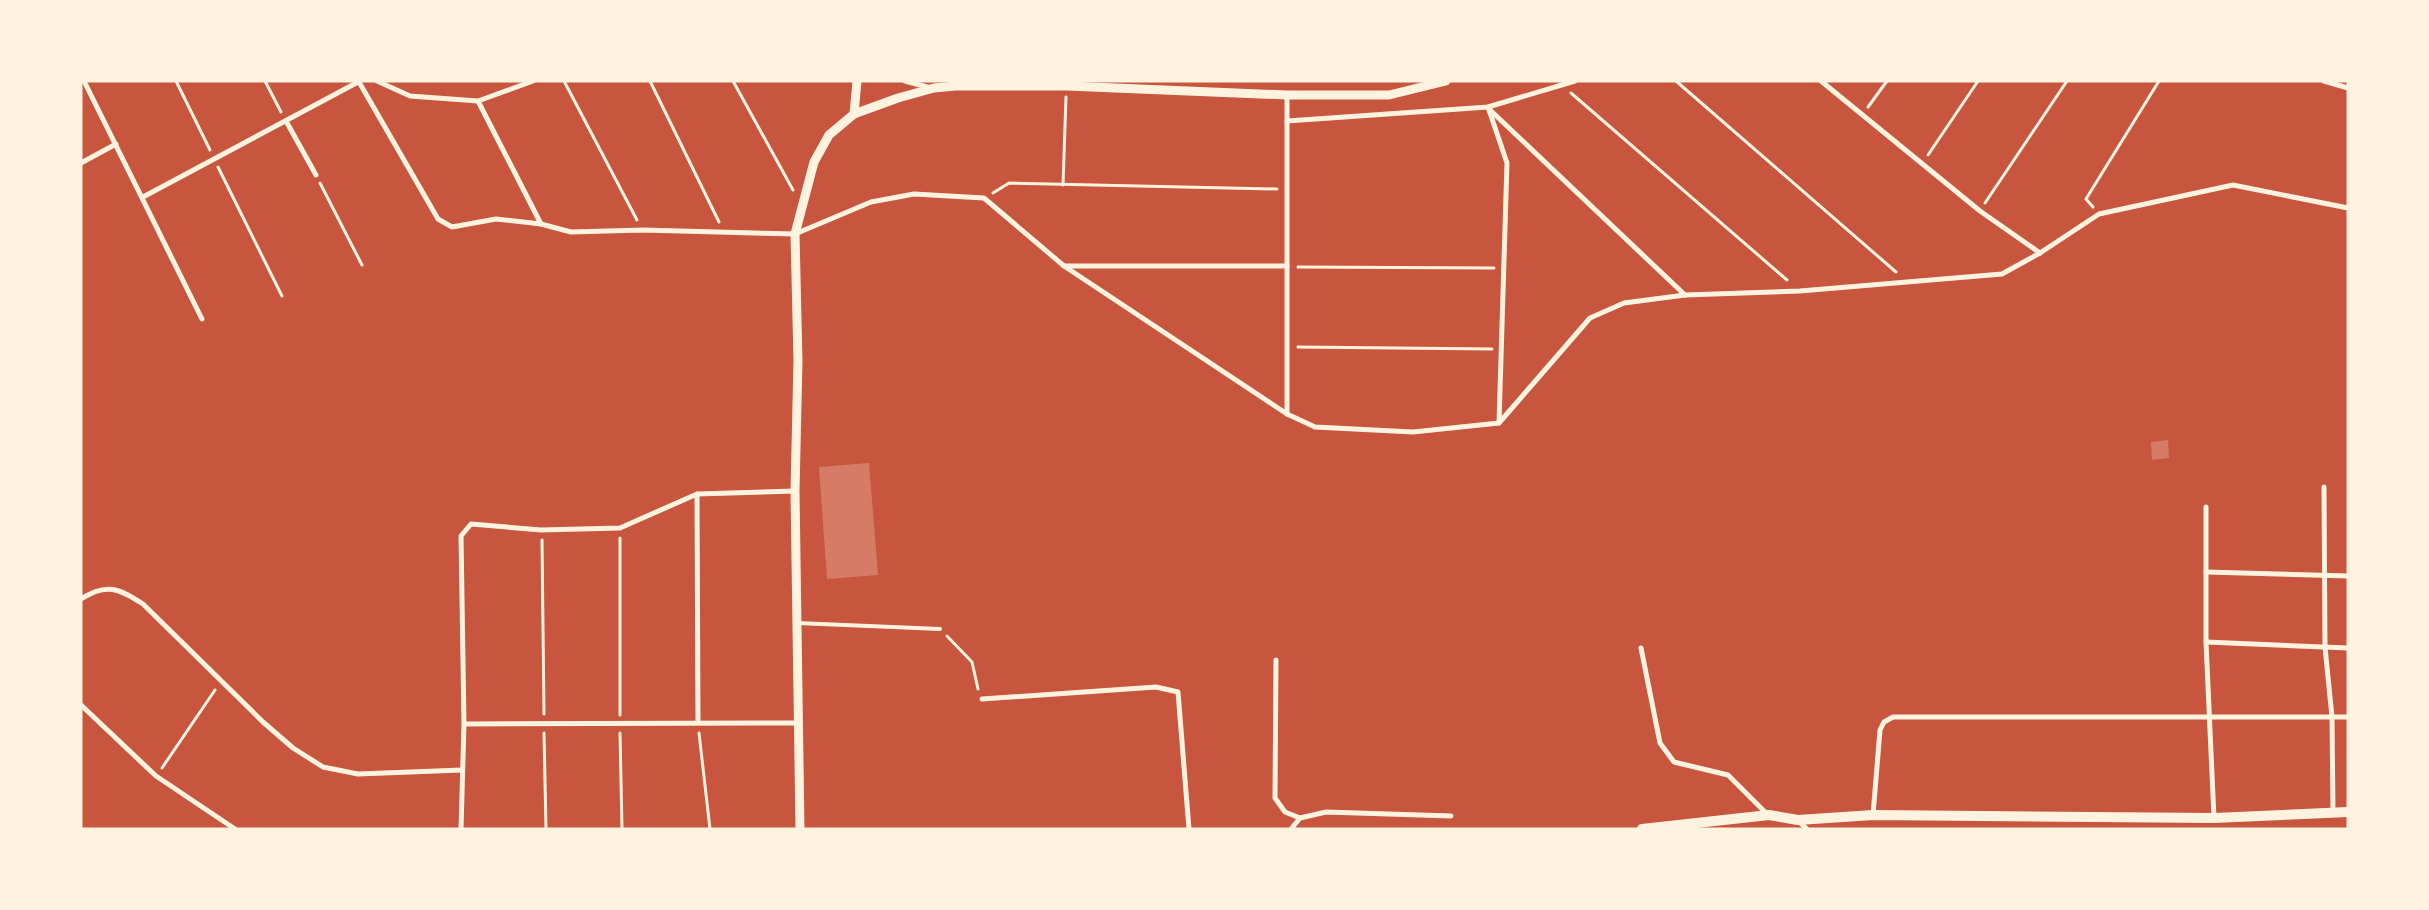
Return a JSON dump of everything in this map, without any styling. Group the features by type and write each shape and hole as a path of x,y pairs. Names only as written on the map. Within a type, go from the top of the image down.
{"main road":[{"path":"1642,829 1769,815 1798,820 1873,816 2214,818 2348,812"}],"street":[{"path":"84,81 202,319"},
{"path":"377,81 410,96 478,101 533,81"},
{"path":"854,114 857,81"},
{"path":"905,81 934,88"},
{"path":"800,829 795,491 798,361 795,234 814,162 829,135 854,114 898,98 934,88 956,86 1067,86 1079,84 1287,95 1389,95 1446,81"},
{"path":"1287,121 1488,107 1575,81"},
{"path":"1821,81 1980,210 2040,253"},
{"path":"2324,81 2348,88"},
{"path":"143,197 360,82 438,219 452,227 496,219 541,224 571,232 643,230 795,234 880,201 914,194 984,198 1064,266 1287,414 1314,427 1413,432 1499,423 1590,318 1624,303 1685,295 1800,291 2002,274 2040,253 2099,214 2233,185 2348,208"},
{"path":"1287,95 1287,414"},
{"path":"478,101 541,224"},
{"path":"1488,107 1507,163 1502,268 1499,423"},
{"path":"1488,107 1685,295"},
{"path":"286,121 316,175"},
{"path":"81,163 116,144"},
{"path":"1064,266 1287,266"},
{"path":"2324,486 2325,648 2332,717 2333,812"},
{"path":"461,829 464,724 461,536 471,524 541,530 620,528 697,494 795,491"},
{"path":"697,494 698,722"},
{"path":"2206,507 2206,642 2211,718 2214,818"},
{"path":"2206,572 2348,576"},
{"path":"81,599 101,588 121,590 143,604 222,679 270,728 293,748 324,767 358,774 462,770"},
{"path":"2206,642 2348,648"},
{"path":"1641,648 1660,743 1674,762 1728,775 1769,815"},
{"path":"1276,660 1275,798 1285,812 1300,818 1326,812 1450,816"},
{"path":"982,699 1156,687 1178,692 1189,829"},
{"path":"81,705 156,776 235,829"},
{"path":"1873,816 1880,730 1884,722 1893,717 2348,717"},
{"path":"464,724 698,722 797,724"},
{"path":"1291,829 1300,818"},
{"path":"1798,820 1806,829"}],"lane":[{"path":"797,623 940,629"}],"path":[{"path":"176,81 282,296"},
{"path":"265,81 286,121"},
{"path":"564,81 643,230"},
{"path":"650,81 723,231"},
{"path":"733,81 801,206"},
{"path":"1676,81 1908,282"},
{"path":"1863,115 1887,81"},
{"path":"1923,162 1978,81"},
{"path":"1980,210 2067,81"},
{"path":"2099,214 2086,199 2159,81"},
{"path":"1063,186 1067,86"},
{"path":"1562,86 1800,291"},
{"path":"316,175 362,265"},
{"path":"984,198 1009,183 1063,186 1288,190"},
{"path":"1287,266 1502,268"},
{"path":"1287,347 1501,349"},
{"path":"620,528 622,829"},
{"path":"541,530 546,829"},
{"path":"940,629 972,662 976,684 982,699"},
{"path":"156,776 222,679"},
{"path":"698,722 710,829"}],"building":[{"path":"2168,440 2169,458 2152,460 2151,442"},
{"path":"869,463 878,575 827,579 819,467"}]}
